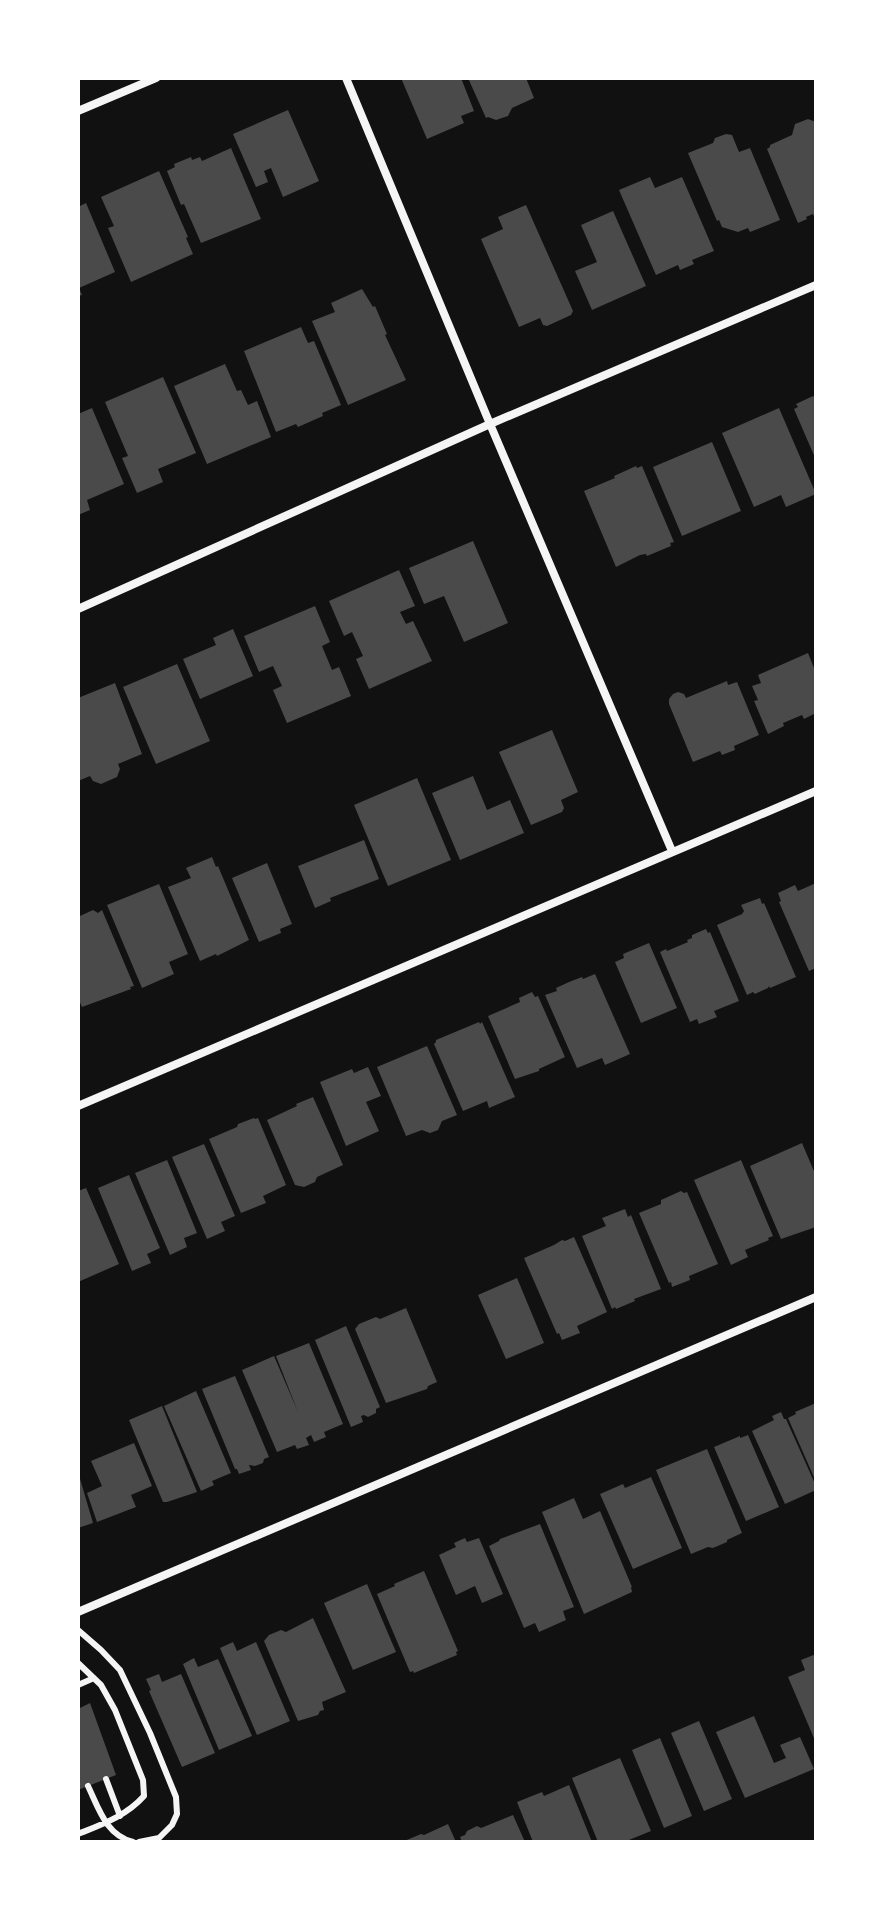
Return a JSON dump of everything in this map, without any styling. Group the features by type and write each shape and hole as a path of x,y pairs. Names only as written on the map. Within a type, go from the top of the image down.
{"street":[{"path":"78,111 156,78"},
{"path":"346,78 672,851"},
{"path":"78,609 490,424 816,285"},
{"path":"78,1106 816,791"},
{"path":"78,1612 816,1297"}],"lane":[{"path":"78,1630 120,1670 176,1797 177,1814 172,1825 159,1838 136,1842 122,1839 105,1824 88,1786"},
{"path":"78,1663 101,1685 115,1710 143,1780 144,1796 132,1810 105,1824 79,1831"},
{"path":"78,1685 94,1678"},
{"path":"106,1779 120,1816"}],"building":[{"path":"401,78 461,78 474,111 461,116 464,123 427,139"},
{"path":"468,78 526,78 534,98 512,108 508,116 496,120 486,118"},
{"path":"288,110 319,181 283,197 271,168 264,171 268,182 256,187 233,134"},
{"path":"808,119 816,122 816,216 813,214 798,223 767,149 792,135 795,124"},
{"path":"726,134 732,135 739,152 750,148 780,220 750,232 748,228 738,232 722,227 717,221 688,153"},
{"path":"231,148 261,219 201,243 167,171 175,167 174,164 191,157 192,160 200,157 202,161"},
{"path":"159,171 193,254 131,282 108,228 114,226 101,197"},
{"path":"650,177 655,188 682,177 714,251 692,260 694,264 680,270 678,265 656,275 619,190"},
{"path":"86,203 115,272 79,288 82,295 78,296 78,207"},
{"path":"526,205 573,311 571,315 547,326 540,318 519,327 481,239 503,229 498,217"},
{"path":"613,211 646,286 592,310 575,271 597,262 581,225"},
{"path":"362,289 375,306 406,380 348,405 312,321 335,312 331,303"},
{"path":"301,327 308,343 314,341 341,405 298,427 296,424 276,432 244,351"},
{"path":"225,364 237,391 241,390 248,405 257,401 271,437 207,464 174,386"},
{"path":"163,377 196,453 158,469 163,482 137,493 122,458 128,456 105,402"},
{"path":"813,396 816,400 816,460 794,409 798,407 796,404"},
{"path":"92,408 124,484 87,500 90,510 78,515 78,414"},
{"path":"779,408 816,494 786,507 781,495 754,507 722,433"},
{"path":"712,442 741,511 682,536 653,467"},
{"path":"642,466 674,542 670,543 671,546 647,556 640,555 616,567 584,491"},
{"path":"473,541 508,623 464,642 444,596 424,604 409,568"},
{"path":"399,570 415,606 400,612 406,624 413,621 432,661 369,689 356,659 363,656 352,632 344,636 329,601"},
{"path":"315,606 330,642 322,646 332,670 339,667 351,696 287,723 273,690 282,686 273,666 259,672 244,636"},
{"path":"233,629 253,676 200,699 183,659 216,645 213,638"},
{"path":"808,653 816,673 816,713 783,723 784,726 768,734 754,701 758,700 752,686 761,683 758,675"},
{"path":"177,664 210,741 156,764 123,687"},
{"path":"727,681 728,685 737,682 759,735 734,746 735,750 722,755 720,751 693,762 669,699 678,692 686,698"},
{"path":"115,683 142,754 118,764 117,777 101,784 90,776 78,781 78,698"},
{"path":"552,730 578,792 561,800 562,812 531,825 499,752"},
{"path":"473,776 487,810 510,800 524,833 460,860 432,793"},
{"path":"417,778 451,860 388,886 354,805"},
{"path":"364,840 379,879 330,898 331,901 315,908 298,866"},
{"path":"212,857 249,940 200,961 168,887 191,878 186,868"},
{"path":"267,863 292,924 280,929 281,933 259,942 232,878"},
{"path":"816,883 816,968 809,971 778,893 795,885 798,891"},
{"path":"159,884 188,954 169,962 174,974 142,988 107,905"},
{"path":"760,898 796,977 747,995 717,925 742,914 741,905"},
{"path":"93,910 98,913 102,910 134,986 82,1007 78,998 78,920"},
{"path":"706,929 739,1001 714,1011 717,1017 699,1024 697,1019 690,1022 660,952 688,942 692,935"},
{"path":"649,943 677,1008 641,1023 615,962 624,958 623,954"},
{"path":"595,974 630,1054 605,1065 602,1058 577,1068 545,995 569,982"},
{"path":"532,992 535,997 538,996 565,1057 515,1079 488,1016 520,1002 519,998"},
{"path":"482,1022 515,1097 489,1108 487,1101 463,1111 434,1044 436,1040"},
{"path":"427,1046 457,1115 442,1121 438,1130 430,1133 422,1130 406,1136 377,1067"},
{"path":"368,1067 381,1096 366,1102 379,1131 346,1146 320,1082 352,1069 354,1073"},
{"path":"313,1097 343,1165 304,1187 295,1185 267,1120"},
{"path":"258,1118 286,1185 263,1196 266,1203 241,1213 209,1139"},
{"path":"802,1143 816,1176 816,1227 781,1239 750,1166"},
{"path":"204,1144 235,1216 221,1222 225,1231 207,1239 172,1157"},
{"path":"167,1160 197,1233 184,1238 187,1247 170,1255 135,1173"},
{"path":"741,1160 773,1236 745,1250 748,1257 731,1265 694,1180"},
{"path":"129,1175 160,1248 147,1254 151,1263 132,1271 98,1188"},
{"path":"86,1188 119,1264 78,1282 78,1191"},
{"path":"681,1191 687,1192 718,1264 672,1287 639,1213"},
{"path":"625,1209 628,1217 631,1215 661,1289 612,1309 582,1236 606,1226 602,1218"},
{"path":"574,1237 607,1312 577,1326 580,1333 562,1340 524,1258"},
{"path":"517,1278 544,1343 506,1359 478,1295"},
{"path":"406,1308 437,1382 427,1389 386,1403 355,1329 376,1317 380,1319"},
{"path":"346,1326 380,1407 368,1417 361,1416 363,1422 351,1427 315,1340"},
{"path":"309,1343 343,1424 324,1432 326,1437 314,1442 311,1435 306,1438 309,1445 297,1449 295,1445 277,1452 242,1370 274,1356 298,1412 276,1356"},
{"path":"235,1376 269,1457 263,1463 249,1465 251,1470 239,1474 202,1389"},
{"path":"196,1391 231,1473 212,1481 214,1485 201,1491 164,1406"},
{"path":"816,1403 816,1482 788,1418"},
{"path":"162,1406 197,1492 167,1502 163,1502 129,1420"},
{"path":"781,1412 816,1486 816,1490 785,1504 752,1431 774,1420 772,1416"},
{"path":"748,1435 779,1507 746,1521 714,1447"},
{"path":"134,1443 152,1486 131,1495 136,1507 97,1522 87,1493 102,1486 91,1461"},
{"path":"707,1449 742,1533 713,1548 691,1554 656,1470"},
{"path":"78,1472 93,1523 78,1528"},
{"path":"651,1477 682,1548 633,1569 600,1494"},
{"path":"574,1498 583,1519 600,1511 632,1587 632,1592 584,1614 542,1512"},
{"path":"540,1524 574,1607 563,1611 566,1620 539,1632 535,1623 524,1628 489,1546"},
{"path":"465,1538 467,1542 479,1538 503,1594 482,1603 475,1586 456,1595 439,1555 456,1547 454,1543"},
{"path":"424,1571 458,1651 457,1655 414,1673 410,1672 377,1594"},
{"path":"367,1584 396,1652 353,1670 324,1603"},
{"path":"313,1618 346,1692 322,1702 324,1710 318,1715 298,1721 264,1641 269,1635 281,1630 286,1632"},
{"path":"233,1642 237,1651 256,1642 290,1721 257,1735 220,1648"},
{"path":"816,1654 816,1743 788,1677 805,1670 801,1660"},
{"path":"194,1658 198,1667 218,1659 252,1736 219,1750 183,1664"},
{"path":"159,1674 162,1682 181,1674 215,1753 182,1767 146,1679"},
{"path":"90,1703 116,1775 78,1790 78,1709"},
{"path":"754,1716 774,1763 786,1758 780,1745 800,1737 814,1769 745,1798 716,1732"},
{"path":"699,1721 732,1799 704,1811 671,1733"},
{"path":"660,1738 692,1816 664,1828 632,1750"},
{"path":"620,1758 651,1831 624,1842 598,1842 572,1778"},
{"path":"569,1785 592,1842 533,1842 517,1802 542,1792 544,1796"},
{"path":"513,1815 525,1842 462,1842 460,1837 467,1831"},
{"path":"448,1824 456,1842 402,1842 424,1835"}]}
